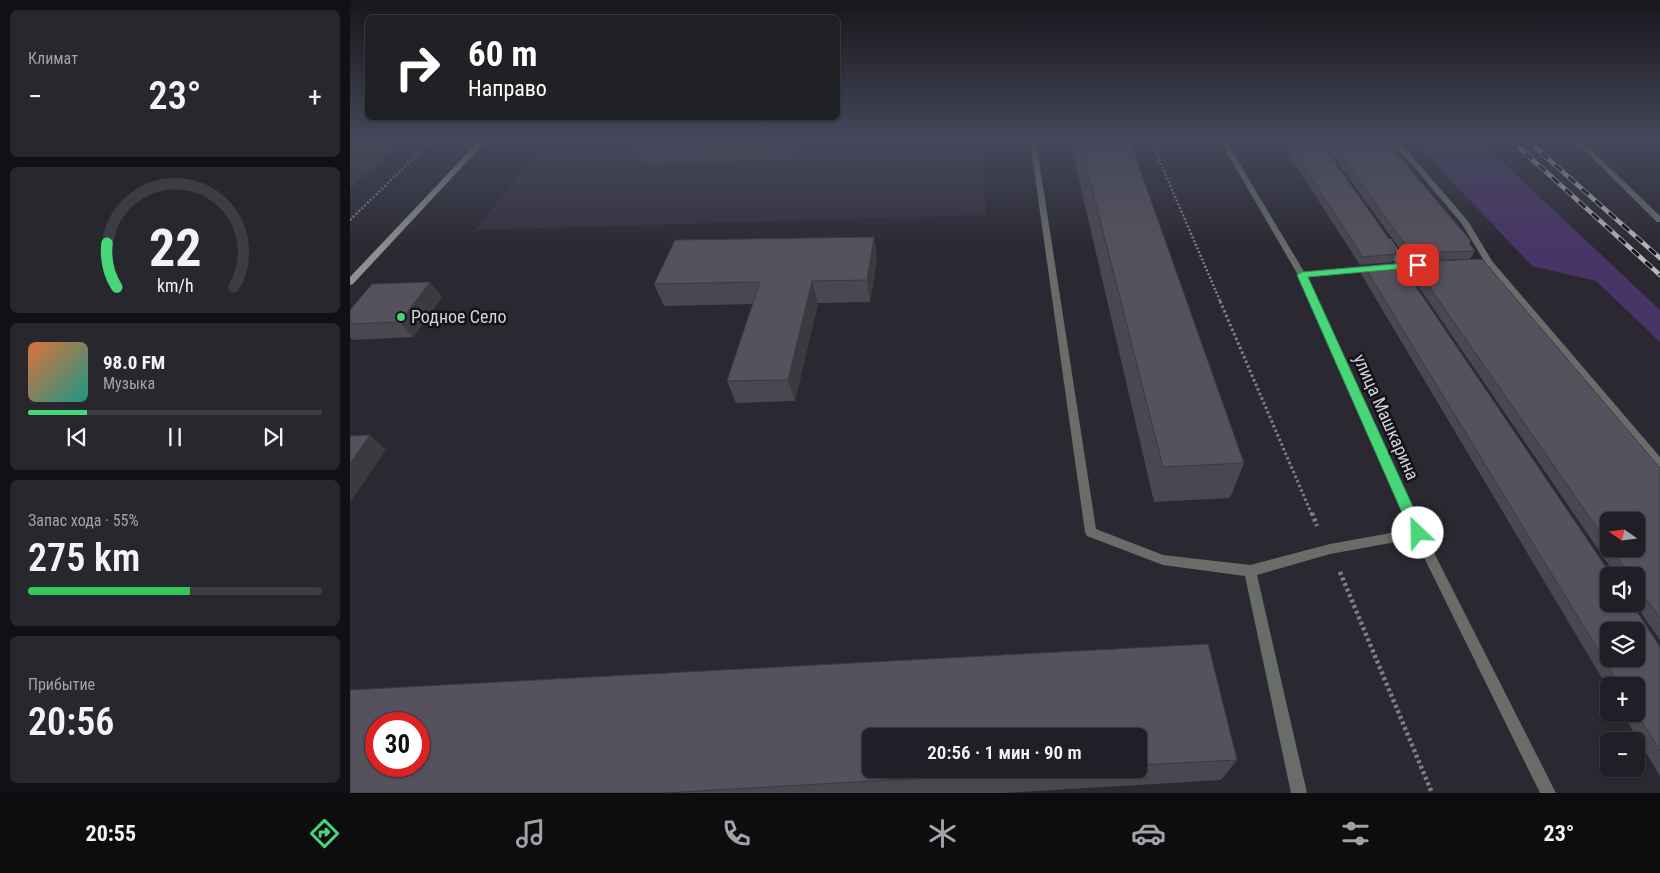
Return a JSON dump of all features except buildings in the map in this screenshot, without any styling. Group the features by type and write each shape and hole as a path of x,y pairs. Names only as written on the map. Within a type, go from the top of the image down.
{"street":[{"path":"350,282 448,178"},
{"path":"1038,178 1091,532 1163,560 1250,571 1330,549 1418,533"},
{"name":"улица Машкарина","path":"1245,178 1302,275 1418,533 1548,793"},
{"path":"1427,178 1465,223 1489,262 1660,465"},
{"path":"1616,178 1660,220"},
{"path":"1379,229 1405,265"},
{"path":"1479,262 1489,262"},
{"path":"1302,275 1405,265"},
{"path":"1405,265 1402,275 1408,282"},
{"path":"1250,571 1299,793"}],"path":[{"path":"350,220 393,178"},
{"path":"1167,178 1313,520 1330,549 1432,793"}],"shaded area":[{"path":"516,178 984,178 986,215 475,230"},
{"path":"1449,178 1519,178 1660,310 1660,342 1596,281 1532,266"}],"railway":[{"path":"1553,178 1660,275"},
{"path":"1570,178 1660,258"}],"place":[{"name":"Родное Село","path":"401,317"}],"route":[{"path":"1418,265 1302,275 1418,533"}]}
